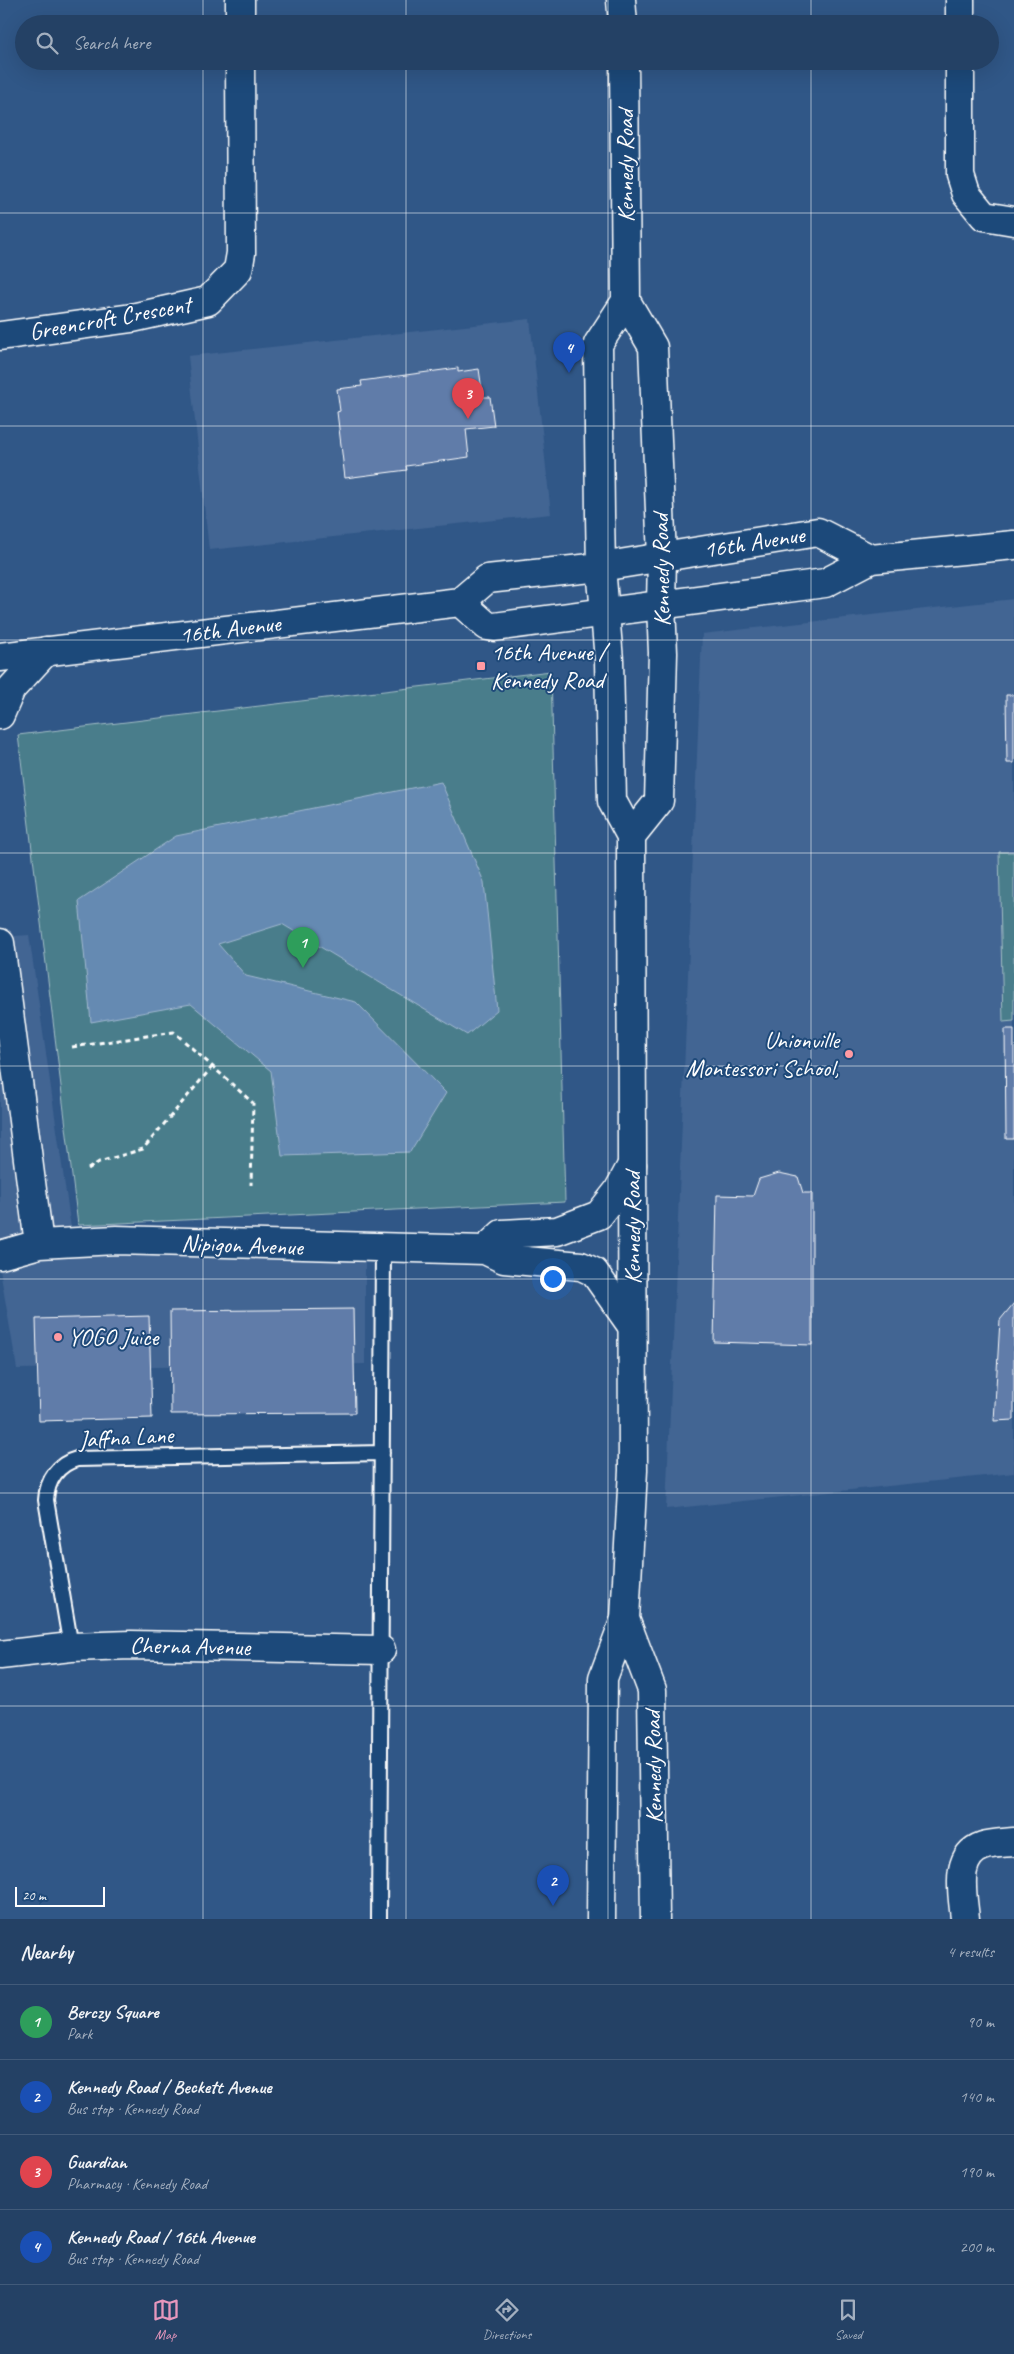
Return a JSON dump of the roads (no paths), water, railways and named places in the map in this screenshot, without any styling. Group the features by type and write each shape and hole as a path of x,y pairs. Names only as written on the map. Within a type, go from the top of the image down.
{"main road":[{"path":"240,0 240,15"},
{"path":"621,0 622,15"},
{"path":"960,0 960,15"},
{"name":"Greencroft Crescent","path":"0,336 132,318 208,301 238,270 241,253 240,70"},
{"name":"Kennedy Road","path":"624,70 626,301 653,347 662,557 663,653 659,801 631,836"},
{"path":"960,70 960,175 966,194 984,216 1014,221"},
{"name":"Kennedy Road","path":"602,1919 603,1678 625,1619 633,1470 631,836 612,801 609,660 601,567 598,344 626,301"},
{"name":"16th Avenue","path":"0,657 460,602 487,579 601,567 818,532 871,560"},
{"name":"16th Avenue","path":"460,602 491,627 825,583 871,560 1014,545"},
{"path":"0,715 11,689 46,651"},
{"path":"0,943 39,1244"},
{"path":"486,1250 502,1234 557,1231 599,1215 618,1190 632,1165"},
{"name":"Nipigon Avenue","path":"0,1255 39,1244 116,1240 486,1250 504,1259 581,1266 594,1272 632,1326"},
{"name":"Kennedy Road","path":"625,1619 652,1690 656,1919"},
{"name":"Cherna Avenue","path":"0,1655 71,1647 131,1645 380,1650"},
{"path":"965,1919 961,1876 965,1862 973,1850 984,1845 1014,1842"}],"lane":[{"path":"379,1919 383,1248"},
{"name":"Jaffna Lane","path":"71,1647 46,1500 50,1482 64,1465 77,1459 382,1452"}],"place":[{"name":"Kennedy Road / 16th Avenue","path":"569,373"},
{"name":"Guardian","path":"468,419"},
{"name":"16th Avenue / Kennedy Road","path":"481,666"},
{"name":"Berczy Square","path":"303,968"},
{"name":"Unionville Montessori School,","path":"849,1054"},
{"name":"YOGO Juice","path":"58,1337"},
{"name":"Kennedy Road / Beckett Avenue","path":"553,1906"}]}
